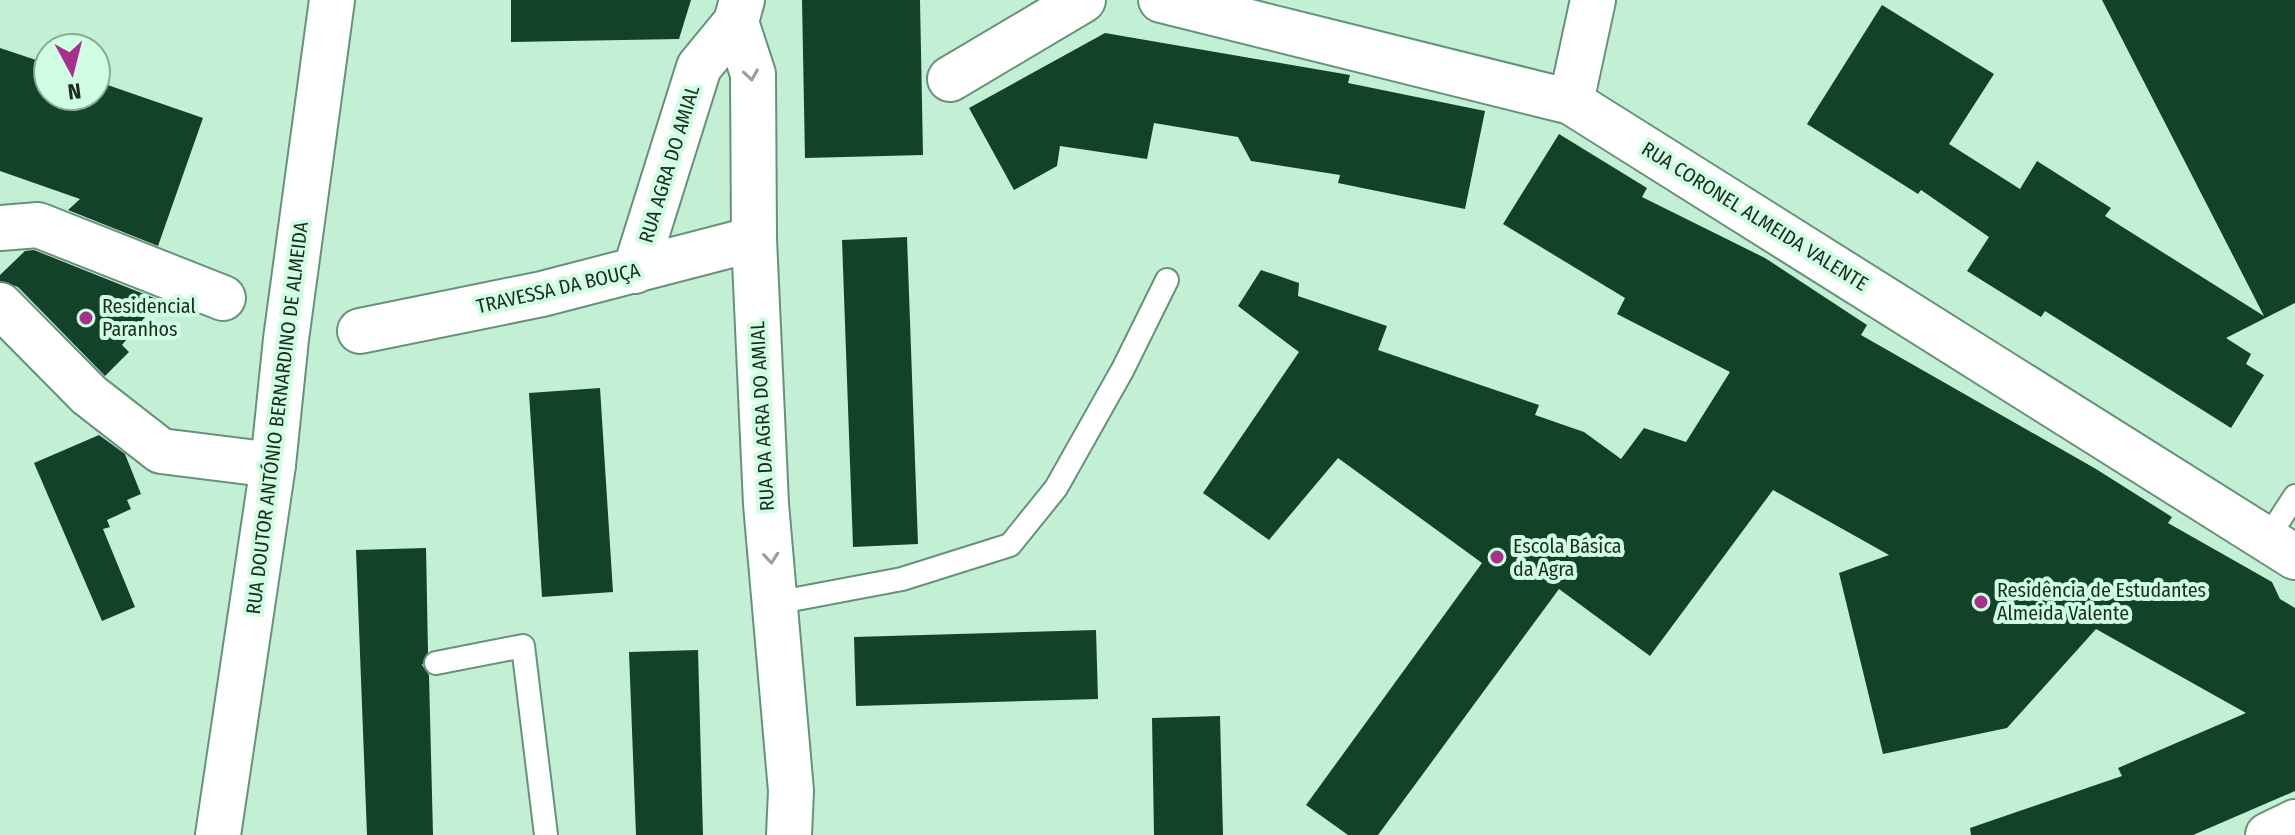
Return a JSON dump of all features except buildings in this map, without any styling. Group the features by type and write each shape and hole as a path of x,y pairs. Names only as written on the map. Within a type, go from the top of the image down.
{"street":[{"name":"RUA DOUTOR ANTÓNIO BERNARDINO DE ALMEIDA","path":"218,835 273,465 286,339 332,0"},
{"path":"950,79 1083,0"},
{"name":"RUA CORONEL ALMEIDA VALENTE","path":"1161,0 1571,102 2281,548"},
{"path":"1571,102 1593,0"},
{"name":"RUA DA AGRA DO AMIAL","path":"739,11 753,74 754,239 775,603 791,791 789,835"},
{"name":"RUA AGRA DO AMIAL","path":"635,271 699,67 739,11"},
{"path":"0,228 38,225 223,298"},
{"name":"TRAVESSA DA BOUÇA","path":"360,331 635,271 754,239"},
{"path":"0,305 89,395 161,451 273,465"},
{"path":"2268,835 2295,822"}],"lane":[{"path":"775,603 902,579 1010,545 1056,488 1123,369 1167,280"},
{"path":"2281,548 2295,496"},
{"path":"436,663 523,646 546,835"}],"place":[{"name":"Residencial Paranhos","path":"86,318"},
{"name":"Escola Básica da Agra","path":"1497,557"},
{"name":"Residência de Estudantes Almeida Valente","path":"1981,602"}]}
